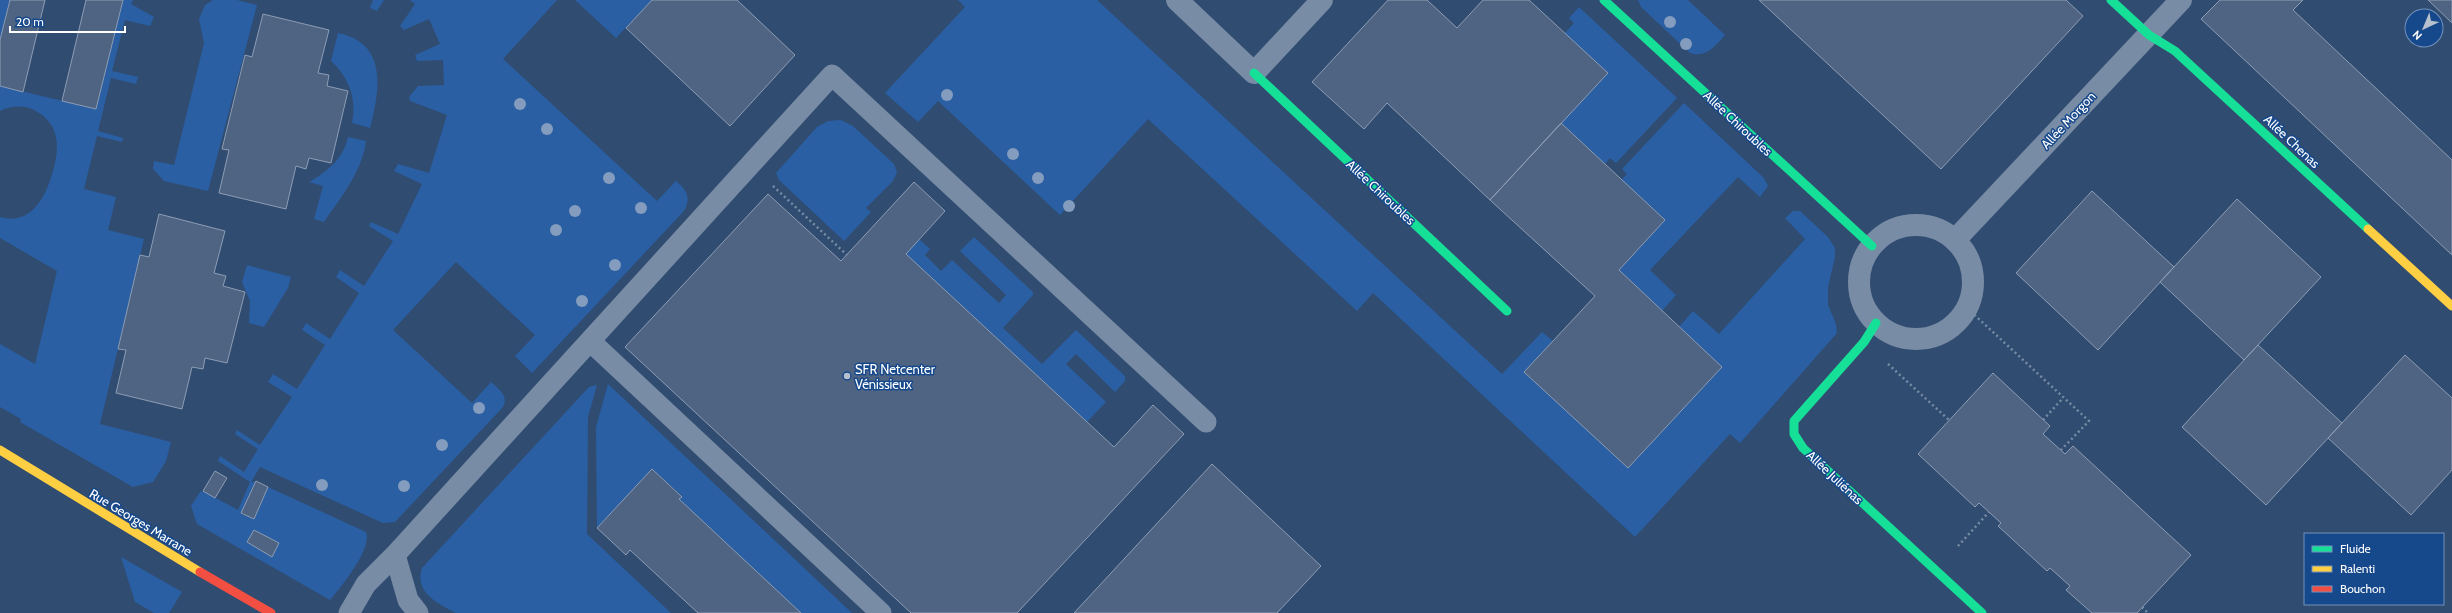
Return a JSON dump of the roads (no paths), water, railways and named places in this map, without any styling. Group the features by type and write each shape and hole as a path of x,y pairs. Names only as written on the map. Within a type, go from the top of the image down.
{"street":[{"path":"1254,73 1322,0"},
{"name":"Allée Chiroubles","path":"1604,0 1872,246"},
{"name":"Allée Chenas","path":"2111,0 2149,35 2175,51 2452,306"},
{"name":"Allée Morgon","path":"1955,240 2181,0"},
{"name":"Allée Chiroubles","path":"1178,1 1507,311"},
{"path":"1921,225 1939,230 1955,240 1966,254 1972,272 1973,291 1967,308 1954,325 1936,336 1915,340 1894,335 1876,323 1864,306 1859,286 1862,264 1872,246 1886,234 1903,227 1921,225"},
{"name":"Allée Juliénas","path":"1876,323 1864,342 1803,409 1794,421 1794,434 1803,448 1982,613"},
{"name":"Rue Georges Marrane","path":"0,450 149,543 271,613"}],"lane":[{"path":"348,613 366,584 832,75 1206,422"},
{"path":"590,341 881,613"},
{"path":"395,554 408,600 418,613"}],"place":[{"name":"SFR Netcenter Vénissieux","path":"847,376"}]}
